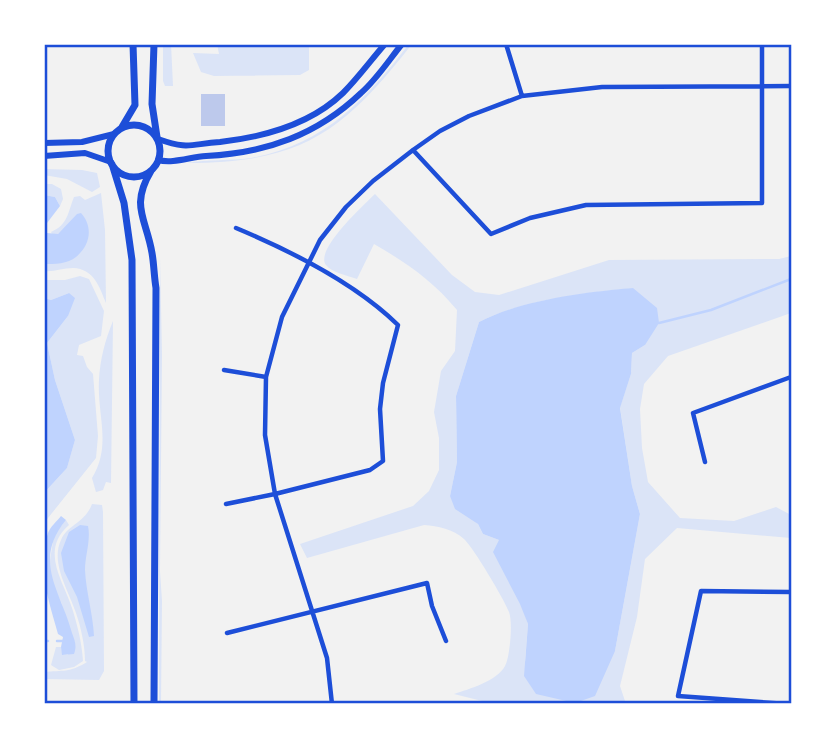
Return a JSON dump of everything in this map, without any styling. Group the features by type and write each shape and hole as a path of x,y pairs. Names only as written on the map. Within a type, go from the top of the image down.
{"main road":[{"path":"133,44 135,105 108,148 124,203 132,260 134,703"},
{"path":"154,704 156,288 152,252 139,203 141,190 158,160 160,147 152,104 155,44"},
{"path":"118,132 136,125 157,138"},
{"path":"111,163 127,176 139,176 151,171"}],"street":[{"path":"157,138 187,147 255,137 284,128 327,106 359,76 385,44"},
{"path":"158,160 167,163 188,158 236,155 265,149 313,130 335,116 363,92 402,44"},
{"path":"506,44 522,96"},
{"path":"413,150 491,234 530,218 586,205 762,203 762,44"},
{"path":"332,704 327,657 275,494 265,435 266,377 282,317 320,240 373,181 413,150 440,131 469,116 522,96 602,86 791,86"},
{"path":"327,106 335,116"},
{"path":"44,143 82,142 118,132"},
{"path":"44,156 85,153 111,163"},
{"path":"226,504 370,470 383,461 380,409 383,383 398,325 357,292 264,240 236,228"},
{"path":"224,370 266,377"},
{"path":"705,462 693,413 791,377"},
{"path":"227,633 427,583 432,606 446,641"},
{"path":"788,704 678,696 701,591 791,592"}],"shaded area":[{"path":"163,44 171,44 173,86 165,86 163,81"},
{"path":"217,44 309,44 309,70 300,75 214,76 201,72 193,53 219,54"},
{"path":"409,44 412,44 364,100 317,136 291,149 261,157 227,161 187,163 251,158 277,152 322,131 359,101"},
{"path":"44,169 97,173 100,187 92,192 67,179 44,175"},
{"path":"44,184 52,184 61,189 63,199 60,206 55,197 44,195"},
{"path":"101,193 105,230 106,303 95,279 86,272 73,268 44,271 44,264 52,264 67,226 58,234 51,232 64,222 74,197 80,196 85,200"},
{"path":"375,194 452,275 475,292 499,295 609,260 779,259 791,256 791,313 668,356 644,384 640,409 642,448 648,482 680,518 734,521 776,507 791,515 791,538 677,528 645,559 637,617 620,686 626,704 494,704 454,694 482,684 501,671 508,655 511,623 506,605 481,562 464,539 450,530 424,525 307,558 300,544 413,506 429,491 439,470 439,438 434,412 441,371 455,351 457,310 419,273 374,244 357,279 328,267 324,258 334,239","holes":["633,288 645,345 632,353 631,374 620,407 632,486 640,514 615,651 525,661 528,624 499,540 483,534 478,524 450,496 457,462 456,396 479,322 534,303"]},
{"path":"160,258 162,601 159,704"},
{"path":"80,276 89,279 104,311 101,336 79,345 77,355 83,356 93,374 98,436 96,458 44,523 44,493 67,468 75,440 55,380 47,343 68,316 69,293 51,300 44,298 44,280 65,280"},
{"path":"113,321 111,483 106,482 103,490 96,492 92,478 98,466 102,442 100,373 103,350"},
{"path":"92,504 102,505 103,512 104,671 99,680 44,679 44,672 70,669 87,662 80,625 59,567 58,549 67,531 85,516"},
{"path":"66,520 69,525 56,545 56,566 77,624 83,661 74,667 59,670 51,665 56,647 61,647 63,655 68,655 62,604 53,586 49,566 54,535"}],"water":[{"path":"44,195 55,197 60,206 44,227"},
{"path":"81,213 89,229 85,247 69,261 44,264 44,228 47,233 58,234"},
{"path":"633,288 657,308 659,323 645,345 632,353 631,374 620,408 632,486 640,514 615,651 595,696 575,703 536,694 524,676 528,624 493,552 499,540 483,534 478,524 455,509 450,496 457,462 456,396 479,322 534,303"},
{"path":"69,293 75,298 68,316 47,343 55,380 75,440 67,468 44,493 44,298 51,300"},
{"path":"61,516 66,520 56,535 50,563 56,590 75,641 74,654 62,655 63,637 58,634 48,597 43,558 48,533"},
{"path":"80,525 88,526 89,531 85,570 94,636 89,637 77,597 64,571 61,553 69,532"}],"building":[{"path":"201,94 225,94 225,126 201,126"}],"waterway":[{"path":"659,323 711,310 791,279"},
{"path":"57,641 63,641"}]}
